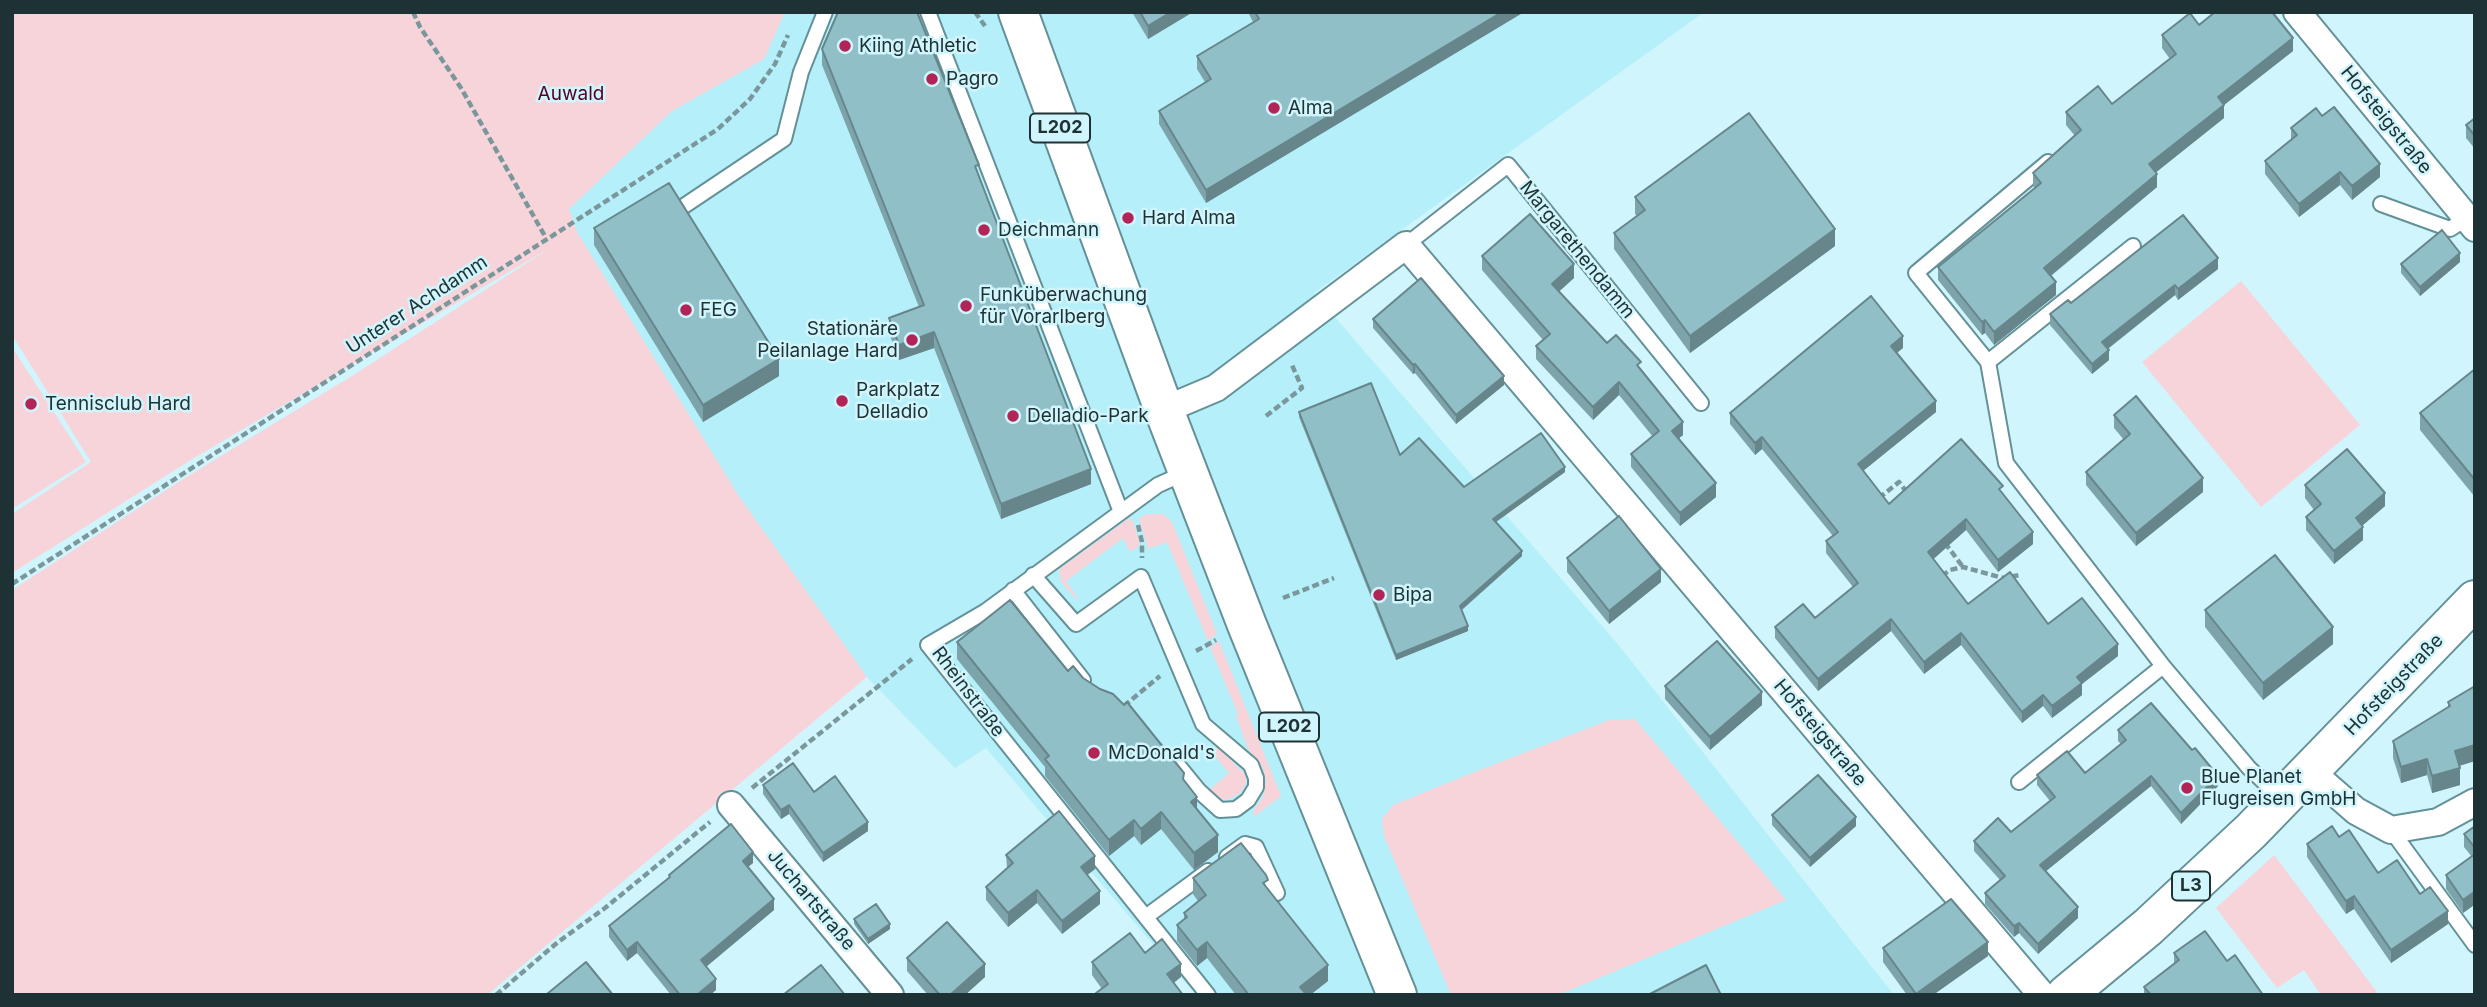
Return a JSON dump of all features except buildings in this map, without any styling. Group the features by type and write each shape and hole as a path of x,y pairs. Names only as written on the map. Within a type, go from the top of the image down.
{"main road":[{"name":"L202","path":"1018,12 1164,410 1247,625 1397,995"},
{"name":"Hofsteigstraße","path":"2066,995 2148,927 2282,799 2475,600"}],"street":[{"name":"Hofsteigstraße","path":"2297,12 2471,223"},
{"name":"Margarethendamm","path":"1164,410 1216,388 1406,245"},
{"name":"Hofsteigstraße","path":"1406,245 2042,995"},
{"path":"2309,770 2356,811 2391,830 2438,822 2475,802"},
{"name":"Juchartstraße","path":"731,804 890,995"}],"lane":[{"path":"684,206 784,139 801,72 825,12"},
{"path":"928,12 1121,512"},
{"path":"2062,150 1916,273 1988,362 2006,463 2163,666 2249,768 2282,799"},
{"name":"Margarethendamm","path":"1406,245 1508,165 1701,403"},
{"path":"2381,204 2450,229 2471,223"},
{"path":"1988,362 2133,246"},
{"name":"Rheinstraße","path":"1188,472 1163,482 986,611 928,645 1208,995"},
{"path":"1033,575 1076,624 1141,576 1203,724 1245,758 1256,778 1256,787 1248,800 1234,810 1223,811 1214,807 1166,750"},
{"path":"1013,590 1096,694"},
{"path":"2019,782 2163,666"},
{"path":"2391,830 2475,945"},
{"path":"1147,916 1245,844 1256,847 1277,893"}],"path":[{"path":"413,12 461,88 546,238"},
{"name":"Unterer Achdamm","path":"12,583 718,129 750,99 775,64 789,33"},
{"path":"1266,415 1302,388 1281,341"},
{"path":"1878,499 1899,482 1915,504"},
{"path":"1939,536 1963,567"},
{"path":"1941,577 1950,570 1963,567 2003,578 2020,575"},
{"path":"1283,598 1334,578"},
{"path":"1120,709 1177,662"},
{"path":"502,990 507,995"}],"shaded area":[{"path":"774,12 1704,12 1314,293 1621,648 1894,995 1196,995 986,748 955,768 867,677 738,495 577,232 569,209"}],"green space":[{"name":"Auwald","path":"12,12 785,12 764,59 672,111 569,209 577,232 738,495 867,677 487,995 12,995 12,590 553,246 194,458 12,573 12,514 91,462 12,335"},
{"path":"2241,281 2360,425 2261,507 2142,362"},
{"name":"Tennisclub Hard","path":"12,347 86,462 12,509"},
{"path":"1147,514 1163,514 1172,522 1217,634 1208,641 1167,542 1148,549 1139,518"},
{"path":"1128,519 1133,521 1140,545 1130,552 1123,538 1066,581 1076,599 1061,582 1059,569"},
{"path":"1219,641 1281,796 1255,816 1253,811 1263,797 1266,780 1262,766 1248,749 1236,716 1238,714 1210,647"},
{"path":"1635,719 1786,900 1558,995 1451,995 1384,836 1382,819 1393,805 1482,769 1609,720"},
{"path":"1217,747 1246,775 1246,783 1240,793 1227,800 1217,798 1209,790 1229,773 1212,753"},
{"path":"2274,855 2379,995 2321,995 2304,970 2277,988 2216,908"}],"place":[{"name":"Kiing Athletic","path":"845,46"},
{"name":"Pagro","path":"932,79"},
{"name":"Alma","path":"1274,108"},
{"name":"Hard Alma","path":"1128,218"},
{"name":"Deichmann","path":"984,230"},
{"name":"Funküberwachung für Vorarlberg","path":"966,306"},
{"name":"FEG","path":"686,310"},
{"name":"Stationäre Peilanlage Hard","path":"912,340"},
{"name":"Parkplatz Delladio","path":"842,401"},
{"name":"Tennisclub Hard","path":"31,404"},
{"name":"Delladio-Park","path":"1013,416"},
{"name":"Bipa","path":"1379,595"},
{"name":"McDonald's","path":"1094,753"},
{"name":"Blue Planet Flugreisen GmbH","path":"2187,788"}]}
